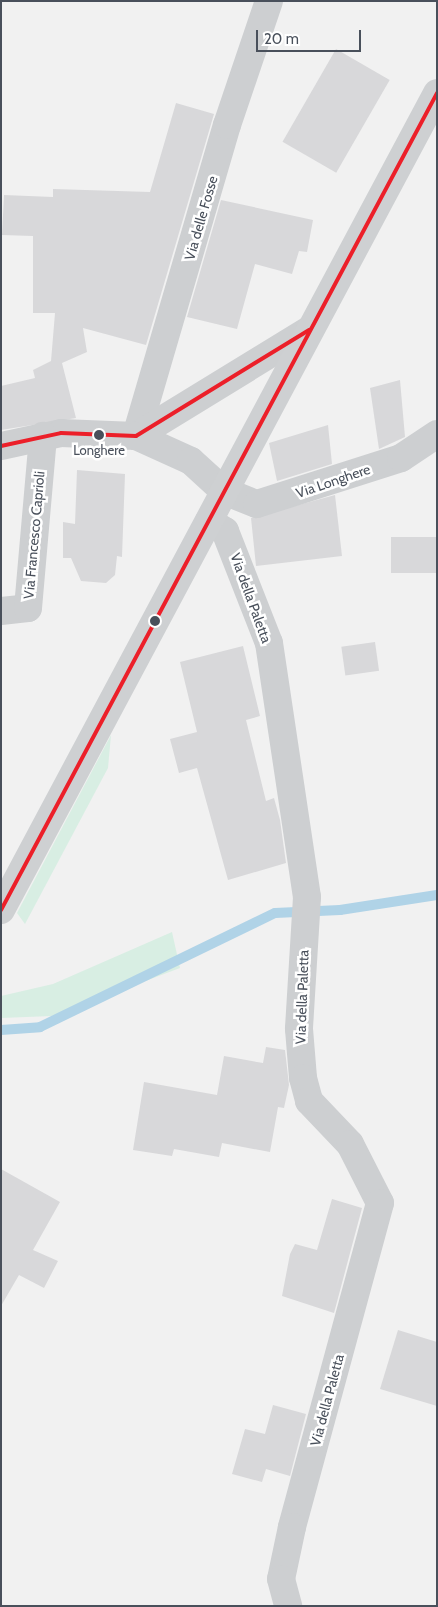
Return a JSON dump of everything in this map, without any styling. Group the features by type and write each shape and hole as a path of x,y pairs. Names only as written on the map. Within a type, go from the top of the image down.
{"main road":[{"path":"1,910 437,93"}],"street":[{"name":"Via delle Fosse","path":"136,436 227,125 269,1"},
{"path":"136,436 309,330"},
{"name":"Via Longhere","path":"224,491 257,504 289,496 401,458 437,434"},
{"path":"1,446 43,436 136,436 191,461 224,491"},
{"name":"Via Francesco Caprioli","path":"1,611 28,608 43,436"},
{"name":"Via della Paletta","path":"208,521 226,530 269,643 307,897 299,1029 303,1078 309,1101 350,1144 380,1202 292,1527 281,1579 288,1606"}],"green space":[{"path":"111,735 108,768 25,924 17,913"},
{"path":"172,932 180,968 52,1016 1,1018 1,996 53,984"}],"building":[{"path":"336,49 390,80 336,173 282,142"},
{"path":"176,103 214,114 146,345 83,328 87,352 62,363 76,418 1,430 1,386 35,378 33,370 51,361 55,313 33,313 33,236 2,235 4,195 53,197 53,189 150,192"},
{"path":"221,200 313,220 307,252 299,251 292,274 255,264 237,329 187,317"},
{"path":"400,380 405,437 379,449 370,388"},
{"path":"328,425 332,464 277,481 269,443"},
{"path":"77,470 125,474 122,557 117,556 115,575 106,583 81,581 71,558 63,558 63,522 75,524"},
{"path":"335,495 342,556 256,566 251,518"},
{"path":"391,537 437,537 437,573 391,573"},
{"path":"375,642 379,671 345,675 341,647"},
{"path":"243,646 260,716 246,720 266,801 274,798 280,820 286,863 228,880 197,768 179,773 170,739 197,732 180,662"},
{"path":"266,1047 285,1050 289,1085 284,1108 278,1107 270,1152 222,1143 219,1157 174,1149 172,1156 133,1150 144,1082 217,1095 224,1056 263,1063"},
{"path":"1,1169 60,1202 33,1250 58,1261 44,1288 19,1275 1,1306"},
{"path":"332,1199 362,1208 334,1313 282,1296 290,1254 295,1244 317,1250"},
{"path":"398,1330 437,1342 437,1406 380,1389"},
{"path":"273,1405 306,1414 290,1476 266,1469 262,1482 232,1474 245,1429 265,1434"}],"waterway":[{"path":"1,1030 40,1027 275,913 340,910 437,895"}],"transit line":[{"path":"1,910 437,93"},
{"path":"1,446 61,433 136,436 309,330"}],"place":[{"name":"Longhere","path":"99,435"}]}
